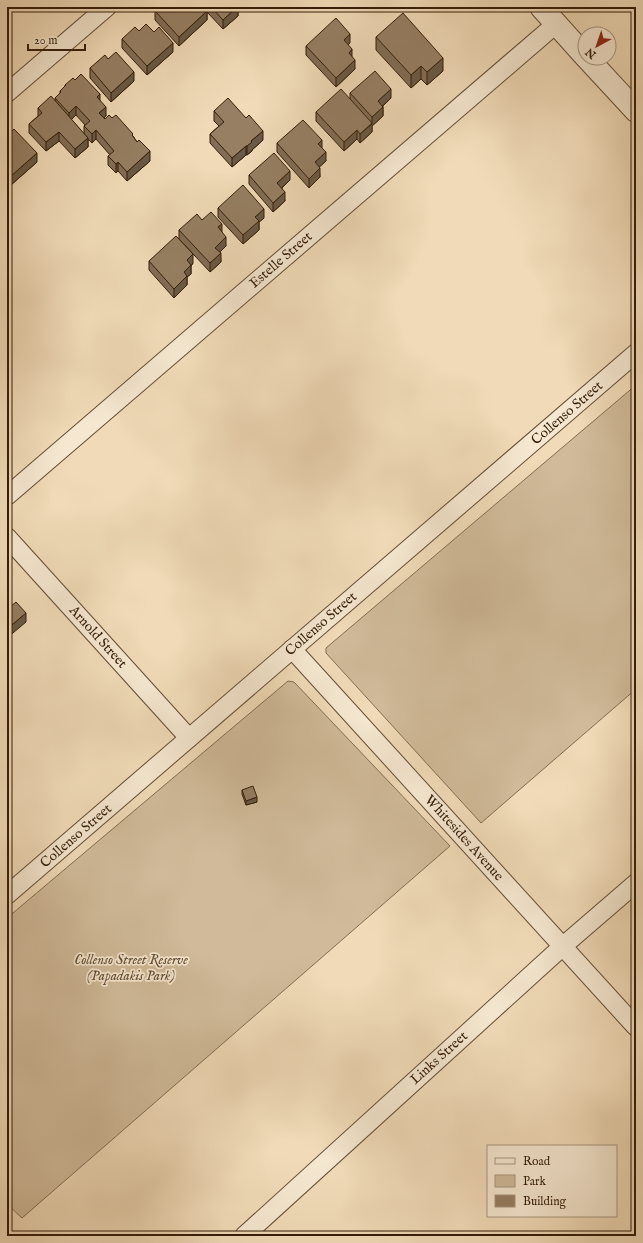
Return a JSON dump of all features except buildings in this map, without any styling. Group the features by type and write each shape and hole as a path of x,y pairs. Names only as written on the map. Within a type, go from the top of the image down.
{"street":[{"path":"7,93 107,7"},
{"path":"541,7 577,47"},
{"name":"Estelle Street","path":"7,496 556,24"},
{"path":"594,66 636,111"},
{"name":"Collenso Street","path":"7,895 636,353"},
{"name":"Arnold Street","path":"7,537 189,738"},
{"name":"Whitesides Avenue","path":"292,649 636,1026"},
{"name":"Links Street","path":"244,1236 563,946 636,883"}],"green space":[{"path":"636,385 636,689 481,823 326,653 326,648"},
{"name":"Collenso Street Reserve (Papadakis Park)","path":"288,681 294,682 450,846 22,1218 7,1204 7,918"}]}
